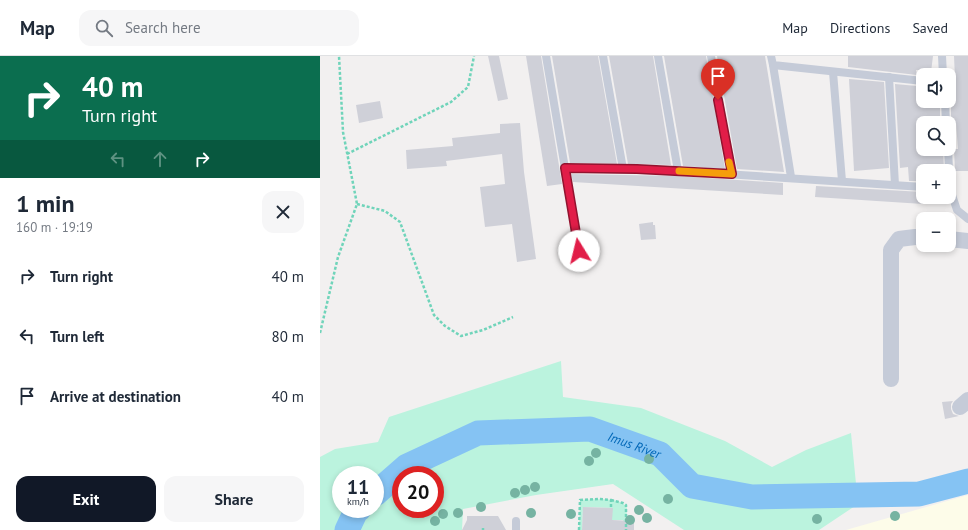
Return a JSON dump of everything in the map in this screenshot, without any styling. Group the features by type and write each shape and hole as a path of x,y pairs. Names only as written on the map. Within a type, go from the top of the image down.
{"street":[{"path":"891,379 890,250 899,239 916,237"},
{"path":"956,240 968,241"}],"lane":[{"path":"546,56 579,251"},
{"path":"603,56 623,169"},
{"path":"658,56 678,171"},
{"path":"711,56 732,174"},
{"path":"771,56 791,177"},
{"path":"942,56 943,68"},
{"path":"773,65 916,80"},
{"path":"833,72 842,181"},
{"path":"889,77 896,185"},
{"path":"565,168 678,171 791,177 916,186"},
{"path":"955,204 957,210 968,219"},
{"path":"516,521 516,530"}],"path":[{"path":"320,333 338,257 357,204 343,132 338,56"},
{"path":"347,154 451,102 468,87 474,56"},
{"path":"357,204 385,211 400,222 434,315 445,326 461,336 483,330 513,317"},
{"path":"579,530 580,500 600,499 611,500 626,505 626,530"},
{"path":"611,500 611,508"}],"shaded area":[{"path":"968,495 968,530 846,530"}],"green space":[{"path":"561,361 563,397 641,408 725,441 772,467 806,450 851,433 858,504 819,530 684,530 613,484 536,495 463,509 462,530 320,530 320,457 335,449 378,442 389,417"},
{"path":"580,500 613,500 624,504 627,508 626,530 623,530 623,520 612,520 612,508 583,507 582,530 579,530"}],"building":[{"path":"488,56 499,56 508,99 498,101"},
{"path":"526,56 541,56 562,184 547,186"},
{"path":"552,56 598,56 617,164 570,163"},
{"path":"609,56 653,56 671,165 628,164"},
{"path":"664,56 706,56 725,169 683,166"},
{"path":"717,56 765,56 784,172 737,169"},
{"path":"848,56 933,56 932,68 916,68 916,75 848,67"},
{"path":"954,56 968,56 968,171 956,171 956,164 955,164 954,156 956,156 956,149 958,149 956,116 951,116 951,108 956,108 956,68 955,68"},
{"path":"849,79 884,82 889,168 854,171"},
{"path":"895,84 916,86 916,108 940,108 940,116 916,116 916,156 943,156 944,164 916,164 916,181 909,181 908,167 900,168"},
{"path":"380,101 383,118 359,123 356,105"},
{"path":"520,123 524,172 536,259 517,262 512,224 485,227 480,187 505,184 502,154 446,161 447,166 407,169 406,150 453,146 452,138 500,133 500,124"},
{"path":"571,174 678,176 783,183 783,195 573,182"},
{"path":"816,186 916,192 916,204 815,197"},
{"path":"653,222 653,225 655,225 656,239 641,240 639,224"},
{"path":"953,401 951,404 951,409 953,414 959,416 945,419 942,402"},
{"path":"583,507 613,508 612,520 634,521 634,530 582,530"},
{"path":"467,516 498,516 506,530 462,530 467,520"}],"waterway":[{"name":"Imus River","path":"384,486 407,466 478,433 590,429 660,454 692,486 752,497 919,494 968,481"},
{"name":"Imus River","path":"347,530 353,518"}],"slow traffic":[{"path":"679,171 732,174 729,162"}],"route":[{"path":"579,251 565,168 637,169 732,174 718,100"}]}
